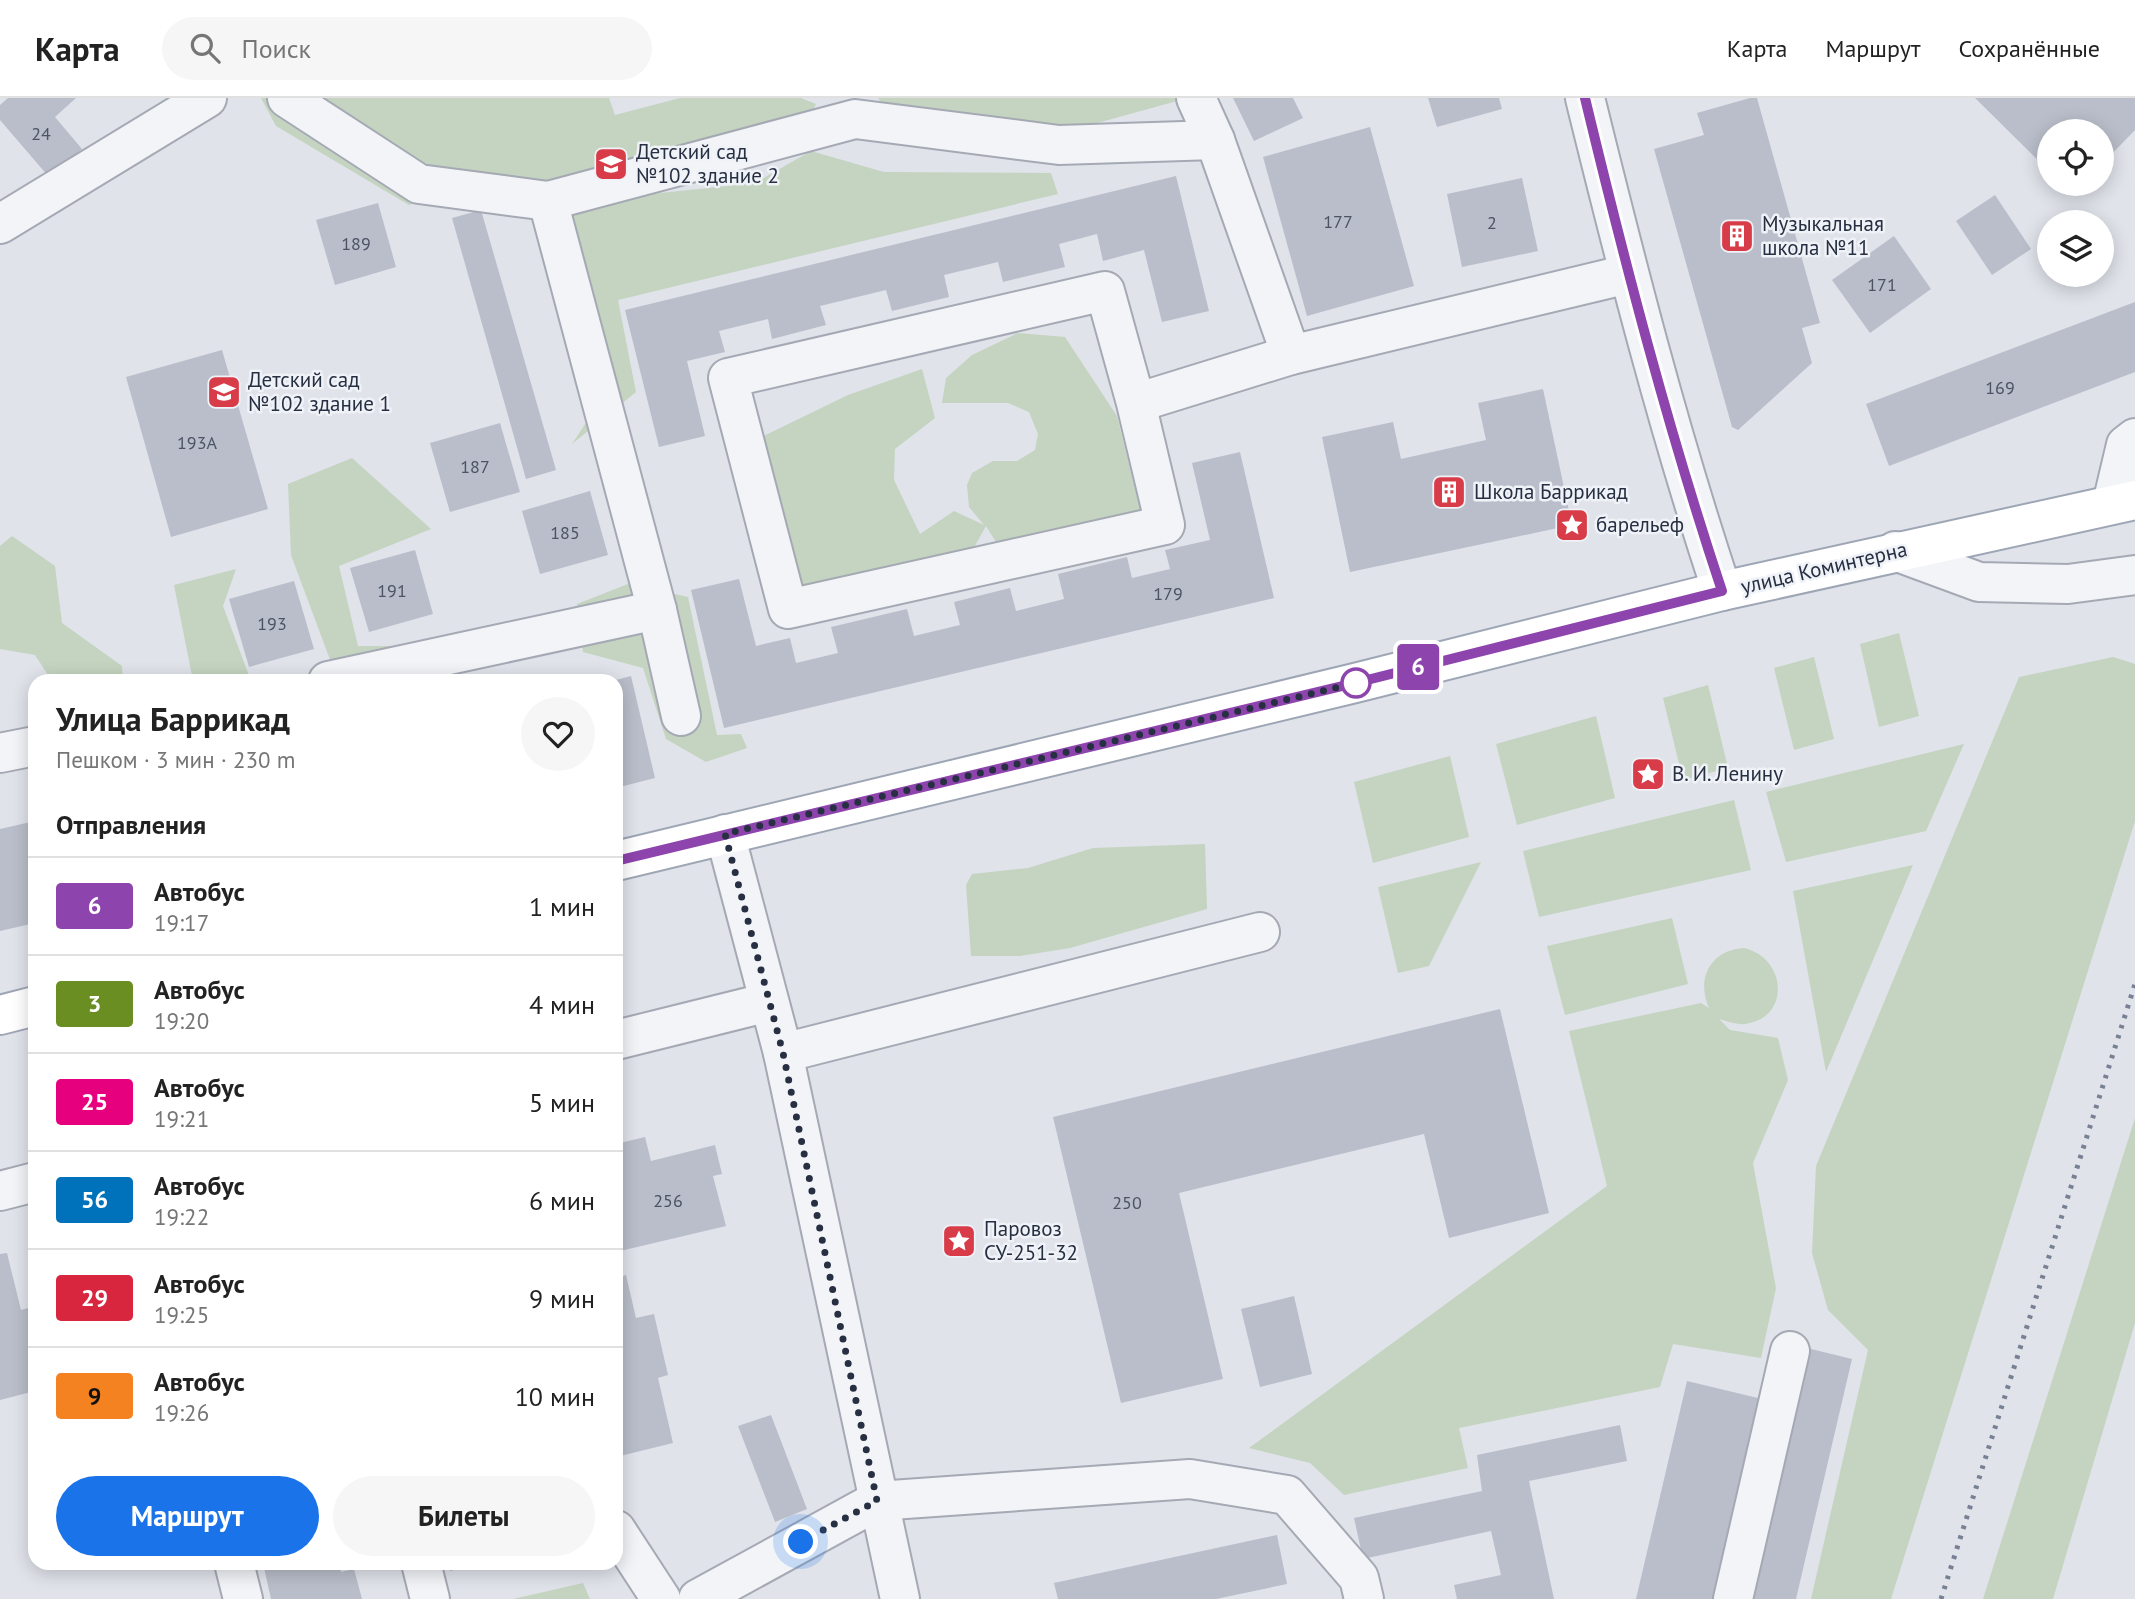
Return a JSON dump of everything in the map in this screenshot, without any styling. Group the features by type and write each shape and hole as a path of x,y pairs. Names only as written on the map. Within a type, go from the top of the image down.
{"main road":[{"name":"улица Коминтерна","path":"623,859 1355,683 1722,591 2124,502"},
{"path":"0,1015 28,1008"}],"street":[{"path":"0,223 207,98"},
{"path":"286,98 419,184 548,201 853,108 1059,145 1215,140"},
{"path":"1196,98 1215,140 1292,355"},
{"path":"1585,98 1628,274 1688,488 1722,591"},
{"path":"548,201 657,610 681,716"},
{"path":"1136,403 1292,355 1628,274"},
{"path":"1105,291 1136,403 1165,524 788,609 728,378 1105,291"},
{"path":"2124,502 2126,445 2135,438"},
{"path":"1895,551 1979,582 2068,584 2135,575"},
{"path":"360,674 657,610"},
{"path":"0,753 28,747"},
{"path":"725,834 783,1053 900,1599"},
{"path":"783,1053 1260,932"},
{"path":"623,1038 769,1002"},
{"path":"0,1191 28,1184"},
{"path":"1733,1599 1790,1351"},
{"path":"698,1599 877,1501 1190,1479 1287,1495 1359,1578 1364,1599"},
{"path":"623,1541 661,1599"},
{"path":"236,1570 243,1599"},
{"path":"423,1570 430,1599"}],"green space":[{"path":"261,98 609,98 615,115 680,98 801,98 816,104 809,119 538,188 478,182 409,205 276,126"},
{"path":"878,98 1176,98 1177,101 1072,130 888,113"},
{"path":"811,151 884,172 1051,173 1058,194 618,300 636,392 572,444 612,383 549,284 539,237 594,200 755,183"},
{"path":"1018,333 1065,337 1117,416 1142,517 1001,550 986,526 971,553 782,614 741,447 848,395 922,369 935,418 895,449 894,480 920,534 954,511 984,525 969,507 967,485 972,473 993,461 1017,461 1035,450 1038,434 1029,412 1008,403 942,403 946,378 972,355"},
{"path":"352,458 431,529 339,566 358,646 425,646 355,674 335,674 291,555 288,484"},
{"path":"12,536 55,566 62,623 122,666 123,674 47,674 35,655 0,649 0,546"},
{"path":"236,569 223,606 248,674 192,674 174,585"},
{"path":"628,584 688,597 717,735 741,734 747,748 706,762 666,739 643,668 583,652 577,604"},
{"path":"1899,633 1919,716 1879,727 1860,644"},
{"path":"1814,657 1834,739 1794,750 1774,668"},
{"path":"2113,657 2135,664 2135,821 1891,1599 1811,1599 1868,1350 1828,1310 1812,1253 1816,1166 2019,677"},
{"path":"1708,685 1728,768 1683,780 1663,698"},
{"path":"1596,716 1615,798 1517,825 1496,744"},
{"path":"1964,744 1926,831 1786,862 1766,792"},
{"path":"1450,756 1469,837 1373,863 1354,782"},
{"path":"1734,800 1751,870 1539,917 1523,851"},
{"path":"1205,844 1207,909 1070,948 1020,956 971,956 966,885 972,874 1028,868 1093,848"},
{"path":"1481,862 1429,966 1398,973 1378,887"},
{"path":"1913,865 1826,1072 1793,891"},
{"path":"1672,918 1688,984 1565,1015 1547,946"},
{"path":"1744,948 1769,963 1778,987 1776,1000 1770,1011 1760,1019 1745,1024 1719,1019 1730,1030 1778,1038 1788,1080 1753,1163 1776,1288 1761,1358 1673,1344 1660,1387 1459,1428 1468,1468 1344,1495 1310,1463 1249,1448 1607,1186 1569,1031 1701,1003 1709,1008 1704,987 1709,968 1722,954"},
{"path":"2135,1118 2135,1323 2053,1599 1983,1599"},
{"path":"583,1583 590,1599 513,1599"}],"building":[{"path":"8,98 76,98 55,117 82,149 49,177 0,120 0,105"},
{"path":"1233,98 1293,98 1303,118 1254,141"},
{"path":"1428,98 1499,98 1502,109 1437,127"},
{"name":"Музыкальная школа №11","path":"1757,98 1820,323 1802,328 1812,363 1738,430 1732,427 1654,149 1704,135 1697,113"},
{"path":"1975,98 2135,98 2135,130 2114,152 2114,119 2037,119 2037,159"},
{"path":"1370,127 1414,286 1307,316 1263,157"},
{"path":"1176,176 1209,311 1162,322 1144,250 1103,261 1097,234 1059,244 1065,267 1003,282 998,262 944,275 949,297 892,311 886,290 820,306 826,325 772,339 768,319 719,331 725,352 687,361 705,436 659,447 625,310"},
{"path":"1522,178 1538,251 1462,267 1447,194"},
{"path":"1995,195 2031,249 1992,275 1956,221"},
{"path":"378,203 396,267 335,285 316,220"},
{"path":"481,210 556,470 526,479 452,218"},
{"path":"1894,236 1931,289 1870,333 1832,280"},
{"path":"2135,302 2135,372 1889,466 1866,404"},
{"path":"222,350 268,509 171,537 126,377"},
{"name":"Школа Баррикад","path":"1543,389 1572,525 1350,572 1322,437 1393,422 1401,459 1486,440 1478,403"},
{"path":"500,423 520,492 450,512 430,443"},
{"path":"1240,452 1274,598 724,728 691,590 739,579 756,646 790,638 796,663 838,653 831,627 907,609 914,636 960,625 954,602 1010,588 1016,611 1064,599 1058,574 1127,557 1132,578 1170,569 1165,550 1210,540 1192,463"},
{"path":"590,491 608,555 540,574 522,511"},
{"path":"415,550 433,614 369,632 350,568"},
{"path":"294,581 314,649 249,667 229,599"},
{"path":"631,676 655,778 623,786 623,678"},
{"path":"28,823 28,925 0,931 0,829"},
{"path":"1500,1009 1549,1213 1449,1238 1424,1134 1179,1193 1223,1379 1121,1403 1053,1117"},
{"path":"645,1137 651,1161 715,1145 722,1174 713,1176 726,1226 623,1250 623,1142"},
{"path":"7,1253 21,1310 28,1308 28,1393 0,1400 0,1254"},
{"path":"626,1275 636,1318 654,1314 668,1375 658,1378 673,1443 623,1455 623,1276"},
{"path":"1294,1296 1312,1374 1260,1387 1241,1309"},
{"path":"1807,1348 1852,1359 1796,1599 1749,1599"},
{"path":"1687,1381 1762,1399 1715,1599 1636,1599"},
{"path":"771,1415 807,1509 775,1522 738,1426"},
{"path":"1620,1425 1627,1461 1529,1481 1554,1599 1457,1599 1454,1585 1501,1575 1491,1531 1363,1559 1354,1518 1482,1491 1477,1455"},
{"path":"1277,1535 1287,1584 1216,1599 1058,1599 1054,1583"},
{"path":"265,1570 354,1570 362,1599 271,1599"}],"railway":[{"path":"1941,1599 2135,984"}],"bus line":[{"name":"6","path":"623,859 1355,683 1722,591 1688,488 1628,274 1585,98"}],"place":[{"name":"Детский сад №102 здание 2","path":"611,164"},
{"name":"Музыкальная школа №11","path":"1737,236"},
{"name":"Детский сад №102 здание 1","path":"224,392"},
{"name":"Школа Баррикад","path":"1449,492"},
{"name":"барельеф","path":"1572,525"},
{"name":"В. И. Ленину","path":"1648,774"},
{"name":"Паровоз СУ-251-32","path":"959,1241"}],"route":[{"path":"801,1542 877,1501 783,1053 725,834 1356,683"}]}
